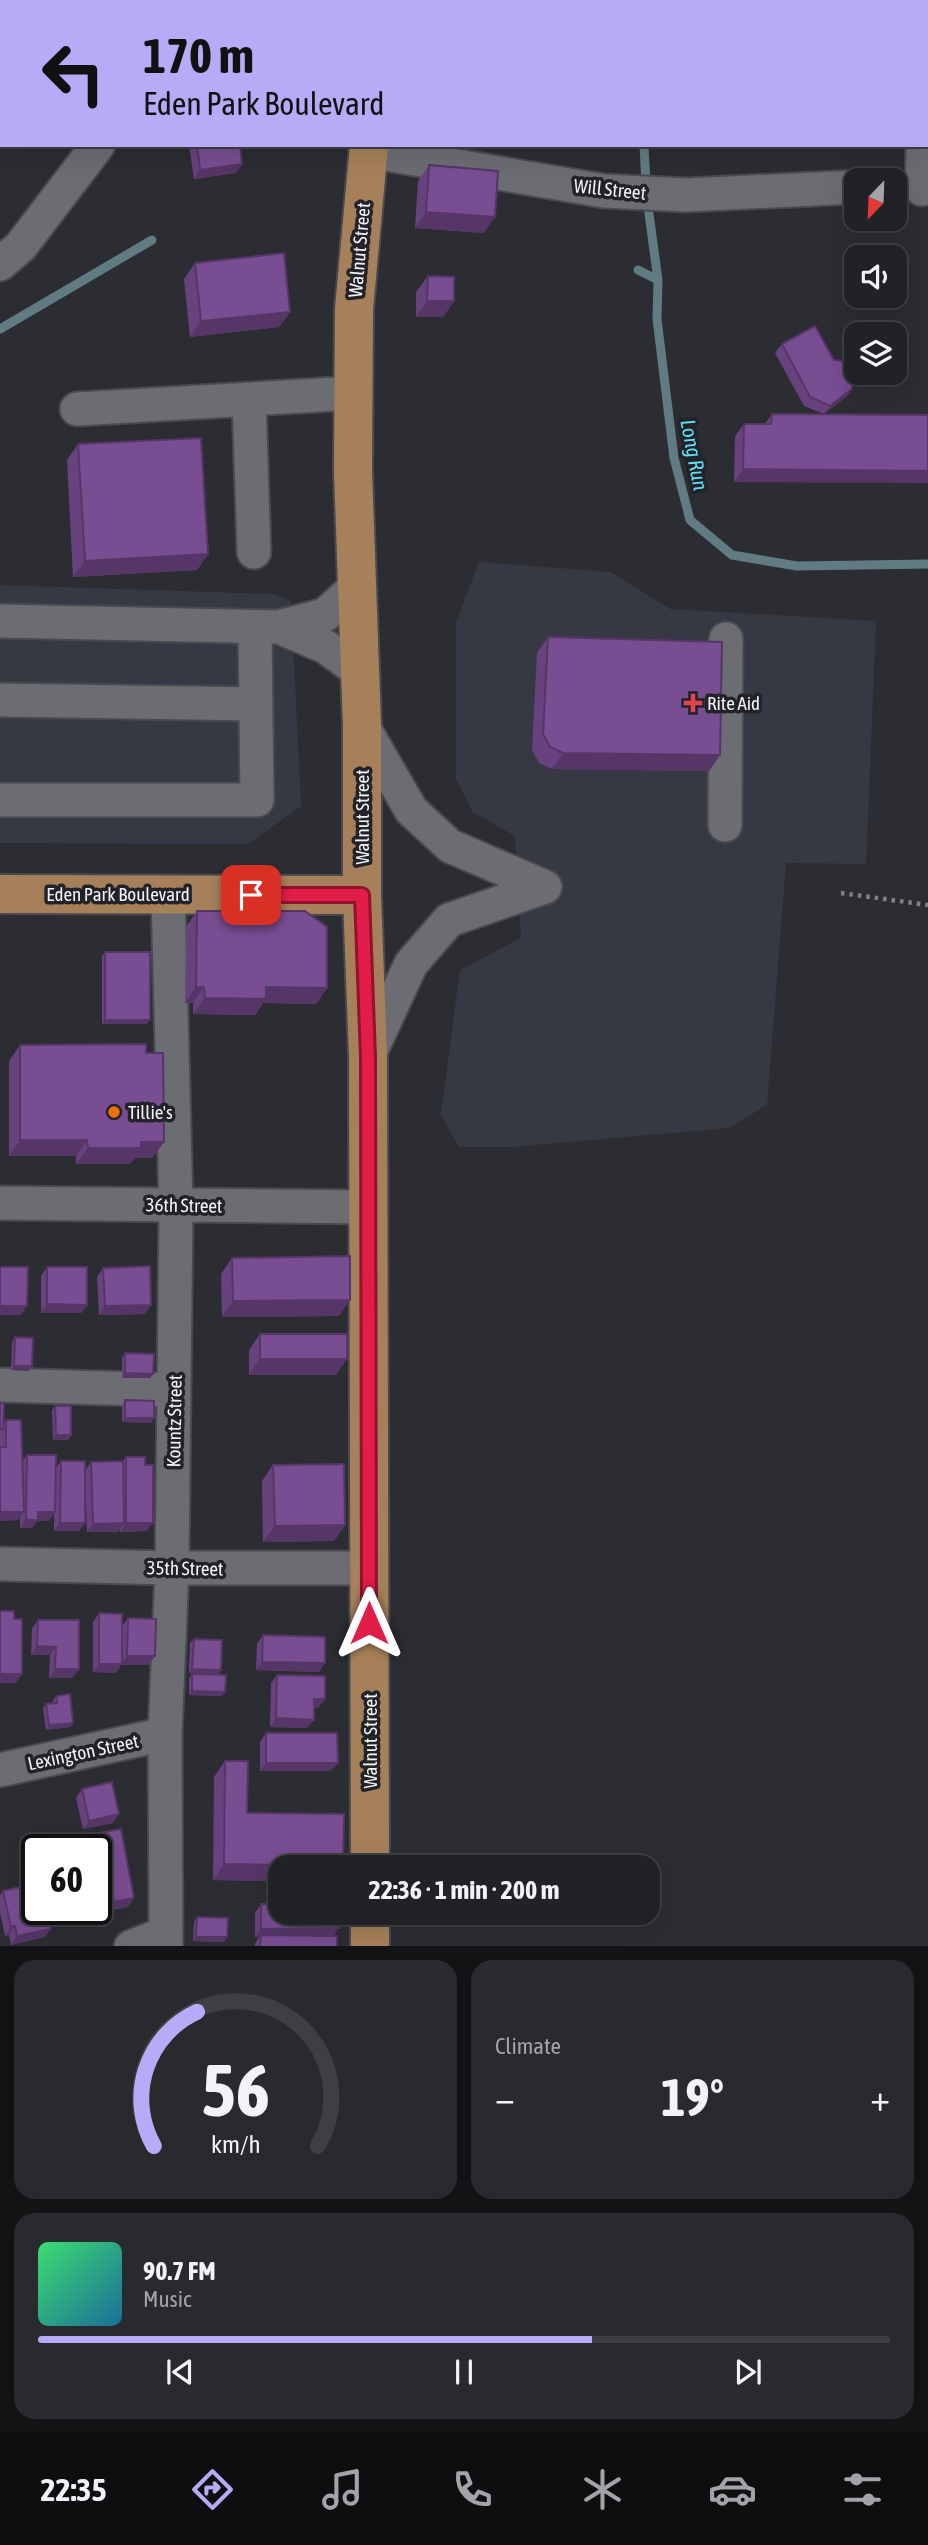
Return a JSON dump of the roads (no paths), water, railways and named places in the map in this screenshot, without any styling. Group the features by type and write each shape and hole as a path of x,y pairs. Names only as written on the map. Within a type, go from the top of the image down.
{"main road":[{"name":"Walnut Street","path":"368,148 354,309 353,471 362,725 362,895 368,1057 370,1855"},
{"name":"Eden Park Boulevard","path":"0,894 362,895"},
{"path":"370,1925 370,1946"}],"street":[{"path":"0,264 21,246 96,147"},
{"path":"915,189 923,147"},
{"name":"Will Street","path":"368,148 419,152 604,191 686,195 844,188"},
{"path":"77,409 354,393"},
{"path":"249,400 254,552"},
{"path":"0,621 267,627 326,615 358,586"},
{"path":"267,627 326,647 360,672"},
{"path":"0,800 257,800 256,704 267,627"},
{"path":"725,825 726,639"},
{"path":"0,700 256,704"},
{"path":"362,725 411,810 450,846 545,887 449,920 411,964 368,1057"},
{"name":"Kountz Street","path":"166,1940 165,1734 172,1568 176,1206 168,895"},
{"name":"36th Street","path":"0,1203 368,1207"},
{"path":"0,1385 174,1390"},
{"name":"35th Street","path":"0,1564 172,1568 369,1568"},
{"name":"Lexington Street","path":"0,1770 165,1734"},
{"path":"136,1946 166,1940"}],"waterway":[{"name":"Long Run","path":"644,147 646,185"},
{"name":"Long Run","path":"647,199 658,280 657,319 674,458 690,520 732,555 797,566 928,564"},
{"path":"0,329 152,240"},
{"path":"638,270 658,280"}],"place":[{"name":"Rite Aid","path":"693,703"},
{"name":"Tillie's","path":"114,1112"}]}
